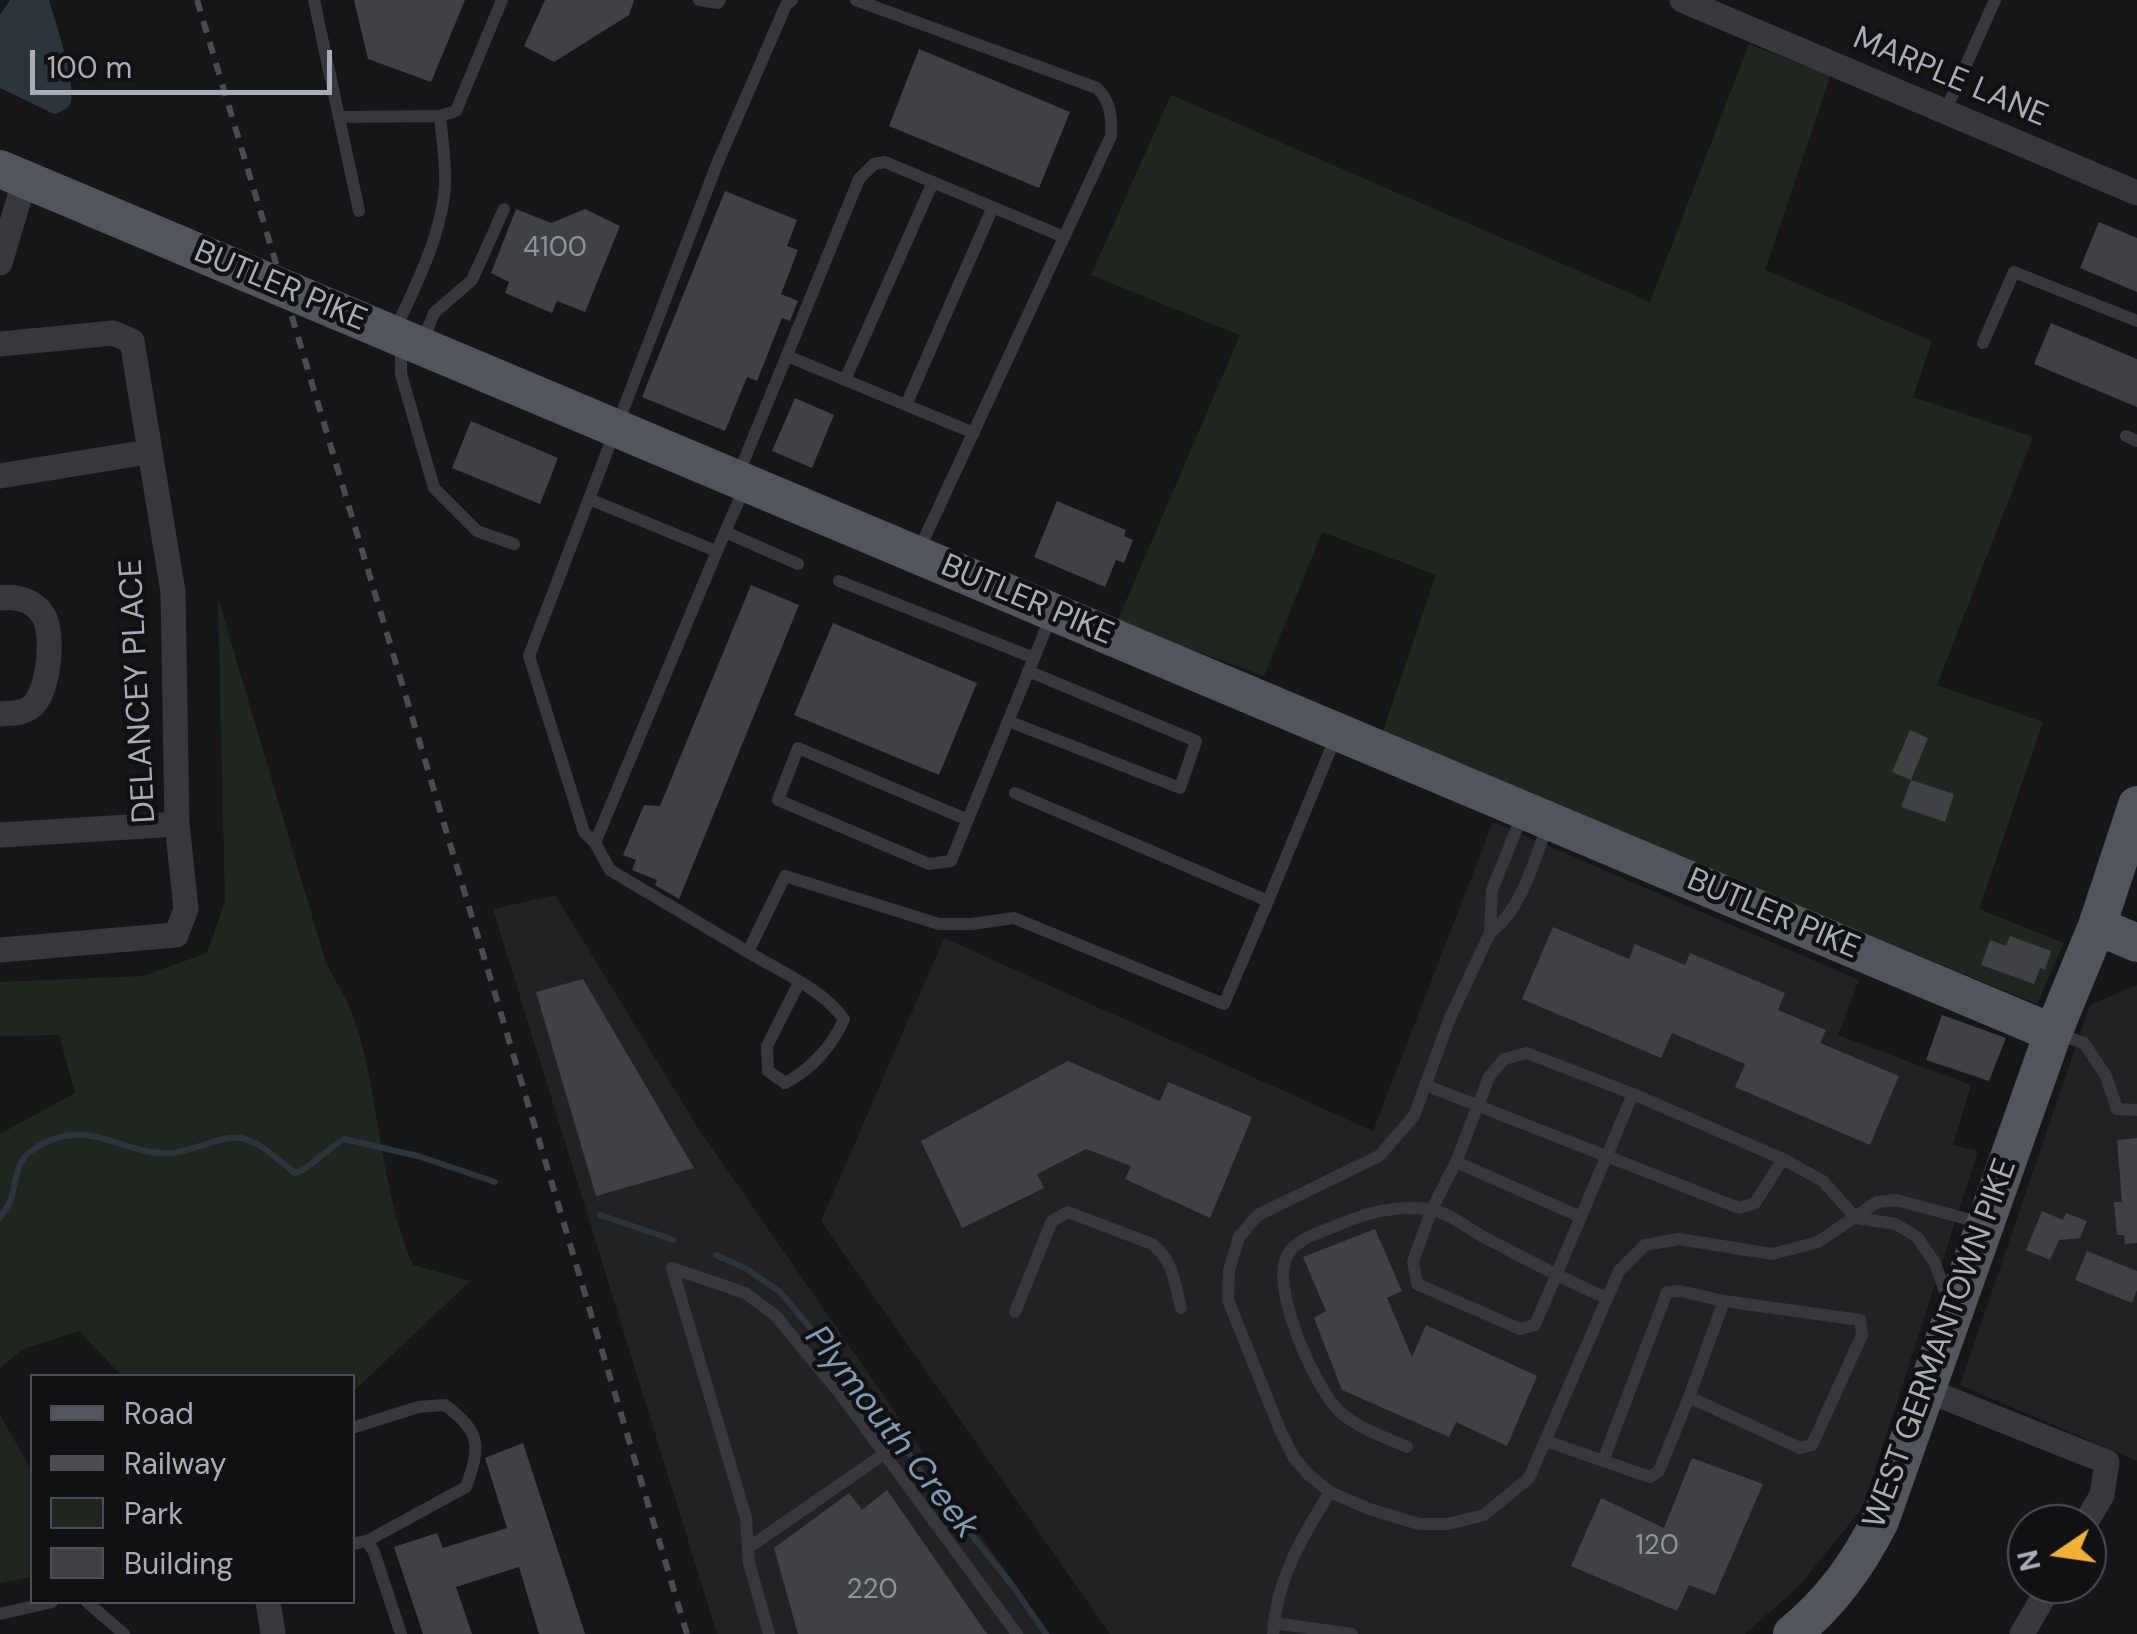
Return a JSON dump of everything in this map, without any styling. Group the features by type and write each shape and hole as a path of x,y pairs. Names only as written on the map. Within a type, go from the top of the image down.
{"main road":[{"name":"BUTLER PIKE","path":"13,174 2053,1033"},
{"name":"WEST GERMANTOWN PIKE","path":"1805,1630 1866,1549 1892,1491 2137,805"},
{"path":"2096,926 2137,944"}],"street":[{"name":"MARPLE LANE","path":"1682,0 2137,193"},
{"path":"0,263 13,174"},
{"name":"DELANCEY PLACE","path":"0,344 113,333 132,340 173,592 177,824 186,908 176,936 0,950"},
{"path":"0,476 148,452"},
{"path":"0,598 27,600 43,614 48,642 46,686 35,704 21,712 0,714"},
{"path":"0,834 177,824"},
{"path":"1926,1390 2107,1462 2097,1504"},
{"path":"268,1604 272,1634"},
{"path":"2022,1634 2039,1604"}],"lane":[{"path":"314,0 359,212"},
{"path":"339,117 440,116 456,111 502,0"},
{"path":"700,0 720,0"},
{"path":"792,0 786,5 718,164 529,656 584,832 596,842 610,870 831,1002 844,1018 837,1036 814,1062 785,1083 768,1071 767,1046 799,983"},
{"path":"856,0 1096,88 1108,100 1112,118 1111,136 917,555"},
{"path":"1945,112 1995,0"},
{"path":"440,116 445,170 443,205 415,288 401,374 434,488 478,531 514,544"},
{"path":"596,842 724,532 787,356 865,170 885,162 1064,237"},
{"path":"845,380 933,182"},
{"path":"906,405 993,207"},
{"path":"405,339 472,280 504,209"},
{"path":"1983,343 2014,272 2137,320"},
{"path":"787,356 974,433"},
{"path":"590,499 716,551"},
{"path":"724,532 798,564"},
{"path":"840,581 1196,741 1180,788 1008,721"},
{"path":"968,820 798,748 778,800 929,864 951,862 1053,612"},
{"path":"748,952 786,876 939,924 1014,918 1224,1004 1338,732"},
{"path":"1015,793 1268,902"},
{"path":"1490,933 1504,922 1521,892 1536,815"},
{"path":"1536,815 1492,890 1490,933 1450,1018 1414,1116 1379,1156 1258,1215 1239,1236 1229,1270 1228,1300 1294,1458 1330,1492 1419,1524 1448,1524 1484,1515 1518,1491 1529,1478 1619,1272 1646,1246 1678,1239 1772,1254 1818,1242 1878,1202 1896,1200 1985,1224"},
{"path":"2053,1033 2084,1043 2106,1076 2116,1109 2137,1110"},
{"path":"1633,1094 1535,1325 1524,1330 1417,1284 1412,1268 1432,1209 1456,1162 1494,1068 1504,1059 1528,1053 1633,1094 1783,1158 1823,1180 1856,1218 1896,1224 1917,1237 1934,1263 1953,1315"},
{"path":"1426,1085 1739,1208 1754,1203 1783,1158"},
{"path":"1456,1162 1581,1216"},
{"path":"1407,1447 1357,1424 1331,1402 1306,1355 1283,1286 1287,1254 1297,1244 1388,1208 1432,1209 1606,1298"},
{"path":"1014,1312 1052,1221 1068,1212 1152,1244 1164,1253 1181,1308"},
{"path":"770,1634 749,1563 746,1518 672,1268 745,1293 774,1315 808,1353 1018,1634"},
{"path":"1603,1461 1667,1292 1680,1290 1724,1301 1860,1320 1862,1335 1812,1445 1800,1448 1688,1396"},
{"path":"1546,1441 1650,1477 1658,1471 1724,1301"},
{"path":"355,1427 418,1407 445,1405 469,1424 478,1455 466,1487 360,1542 374,1552 400,1634"},
{"path":"748,1548 884,1454"},
{"path":"1330,1492 1296,1548 1275,1604 1273,1629 1352,1634"},
{"path":"0,1614 43,1604"},
{"path":"89,1604 124,1634"}],"shaded area":[{"path":"10,0 49,0 71,86 72,98 62,111 54,114 0,88 0,15"},
{"path":"1493,822 1859,980 1838,1035 1971,1085 1953,1145 1978,1151 1863,1507 1799,1586 1745,1634 1110,1634 821,1221 944,938 1373,1131"},
{"path":"555,895 698,1128 1049,1634 717,1634 493,909"},
{"path":"2137,985 2137,1461 1960,1385 2090,1005"}],"green space":[{"path":"1749,44 1830,76 1765,270 1932,341 1913,397 2033,437 1937,685 2043,722 1979,909 2064,943 2037,1004 1382,734 1436,575 1322,532 1264,676 1117,622 1240,335 1091,275 1171,95 1650,302"},
{"path":"218,598 326,963 351,1011 363,1049 393,1205 413,1265 470,1281 355,1390 355,1374 120,1374 79,1331 23,1349 0,1368 0,1134 75,1093 59,1035 0,1036 0,982 143,976 207,953 225,901"},
{"path":"0,1415 30,1468 30,1577 0,1583"}],"building":[{"path":"354,0 465,0 431,82 368,59"},
{"path":"545,0 634,0 629,15 554,62 524,46"},
{"path":"919,49 1070,112 1039,188 889,126"},
{"path":"725,191 797,220 787,246 798,250 781,294 798,301 790,321 782,318 757,381 747,377 725,431 642,397"},
{"path":"516,209 551,223 585,209 620,226 585,312 557,301 552,313 505,293 509,282 491,273"},
{"path":"2099,222 2137,238 2137,292 2080,268"},
{"path":"2051,323 2137,359 2137,407 2034,364"},
{"path":"795,398 834,415 812,468 772,451"},
{"path":"471,421 558,458 540,504 452,468"},
{"path":"1057,501 1126,530 1124,536 1133,540 1124,563 1116,560 1105,587 1034,557"},
{"path":"751,585 799,605 679,899 655,885 657,880 632,870 636,860 623,855 644,805 660,806"},
{"path":"833,623 977,683 939,775 794,715"},
{"path":"1910,730 1928,738 1911,780 1892,772"},
{"path":"1911,780 1954,794 1945,822 1901,807"},
{"path":"1553,927 1629,959 1635,944 1685,965 1690,953 1785,993 1778,1010 1826,1030 1820,1043 1899,1076 1870,1145 1735,1087 1745,1064 1672,1033 1661,1058 1522,999"},
{"path":"2010,936 2051,951 2045,970 2040,968 2034,984 1981,965 1990,940 2006,946"},
{"path":"583,979 694,1168 596,1196 536,992"},
{"path":"1942,1015 2006,1038 1989,1081 1926,1060"},
{"path":"1068,1061 1160,1101 1168,1082 1252,1117 1210,1218 1125,1179 1131,1166 1086,1149 1037,1174 1044,1188 962,1228 921,1141"},
{"path":"2137,1138 2137,1243 2125,1244 2124,1235 2117,1235 2114,1202 2122,1202 2117,1140"},
{"path":"2042,1211 2063,1220 2066,1213 2087,1221 2080,1238 2059,1240 2050,1260 2026,1250"},
{"path":"1375,1229 1402,1291 1387,1298 1412,1357 1426,1325 1537,1376 1507,1446 1456,1422 1449,1437 1342,1390 1314,1318 1326,1311 1303,1257"},
{"path":"2087,1251 2137,1271 2132,1303 2075,1280"},
{"path":"523,1443 585,1634 539,1634 519,1567 456,1587 472,1634 423,1634 394,1547 437,1533 443,1548 507,1528 485,1458"},
{"path":"1692,1458 1763,1484 1715,1595 1689,1585 1677,1611 1571,1566 1601,1498 1664,1528"},
{"path":"887,1490 987,1634 798,1634 774,1548 849,1493 862,1510"}],"waterway":[{"name":"Plymouth Creek","path":"0,1218 26,1156 51,1140 69,1135 103,1138 170,1153 227,1139 245,1139 295,1173 344,1139 418,1156 495,1182"},
{"name":"Plymouth Creek","path":"600,1215 674,1240"},
{"name":"Plymouth Creek","path":"716,1255 747,1269 780,1292 902,1442 1046,1634"}],"railway":[{"path":"197,0 687,1634"}]}
